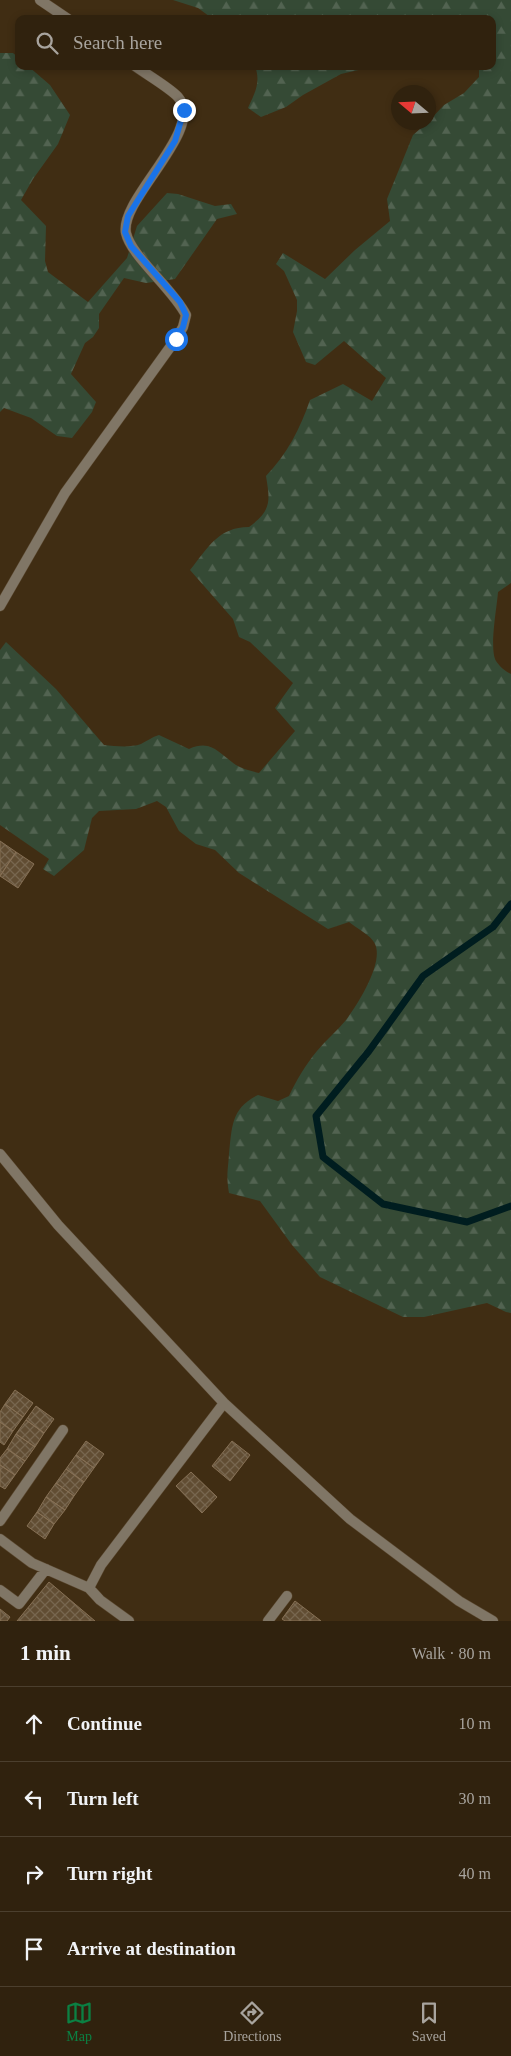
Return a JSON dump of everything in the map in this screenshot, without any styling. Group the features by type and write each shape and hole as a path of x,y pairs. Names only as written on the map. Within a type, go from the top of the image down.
{"street":[{"path":"40,0 62,15"},
{"path":"0,606 65,493 183,327 186,315 180,302 131,246 125,232 128,216 175,141 184,110 178,98 140,70"},
{"path":"0,1154 58,1225 224,1403 350,1519 459,1601 493,1621"},
{"path":"89,1588 101,1565 224,1403"},
{"path":"0,1520 63,1430"},
{"path":"0,1539 32,1564 89,1588 100,1600 129,1621"},
{"path":"0,1590 19,1604 46,1569"},
{"path":"268,1621 286,1596"}],"green space":[{"path":"173,0 511,0 511,583 498,592 493,647 496,661 511,674 511,1313 487,1303 424,1317 403,1317 320,1277 292,1245 260,1201 229,1193 230,1144 232,1127 238,1112 249,1100 258,1095 278,1101 289,1096 309,1061 346,1020 368,983 376,962 377,952 375,944 370,938 349,922 328,929 239,873 215,850 196,844 179,831 166,807 157,801 136,809 99,811 92,818 84,850 54,876 43,869 49,859 0,825 0,650 6,642 56,689 104,745 132,746 141,744 159,735 189,749 197,746 209,747 238,766 259,773 295,731 275,708 293,683 250,642 239,637 233,619 190,570 208,547 221,535 238,528 249,527 266,510 268,492 266,476 292,441 310,400 343,384 372,401 386,378 344,341 315,365 306,362 293,332 297,300 284,271 276,264 283,253 325,279 355,250 390,221 387,199 413,135 419,130 436,130 436,114 444,105 464,93 479,77 479,70 496,70 496,15 208,15 198,8"},
{"path":"0,53 13,53 15,55 15,70 33,70 50,85 70,115 58,144 33,179 21,200 46,226 45,261 48,272 88,302 127,258 137,226 167,193 178,194 215,206 231,204 237,214 217,219 175,279 146,283 124,278 99,314 99,328 93,337 85,343 71,374 96,402 92,412 72,438 57,436 31,418 4,408 0,412"},
{"path":"256,70 358,70 341,74 303,95 286,107 261,117 248,108 255,92"}],"building":[{"path":"0,841 16,852 0,876"},
{"path":"16,852 34,864 18,888 0,876"},
{"path":"15,1390 33,1403 23,1417 5,1404"},
{"path":"5,1404 23,1417 13,1431 0,1422 0,1412"},
{"path":"36,1406 54,1419 44,1433 26,1420"},
{"path":"26,1420 44,1433 35,1447 16,1434"},
{"path":"0,1422 13,1431 4,1445 0,1442"},
{"path":"16,1434 35,1447 25,1461 7,1449"},
{"path":"86,1441 104,1454 94,1468 76,1455"},
{"path":"232,1441 250,1455 230,1481 212,1466"},
{"path":"7,1449 25,1461 15,1475 0,1465 0,1458"},
{"path":"76,1455 94,1468 84,1482 66,1469"},
{"path":"0,1465 15,1475 5,1489 0,1486"},
{"path":"66,1469 84,1482 74,1496 56,1483"},
{"path":"191,1472 217,1497 202,1513 176,1486"},
{"path":"56,1483 74,1496 65,1510 46,1497"},
{"path":"46,1497 65,1510 54,1524 37,1512"},
{"path":"37,1512 54,1524 45,1539 27,1526"},
{"path":"49,1582 95,1621 17,1621"},
{"path":"295,1601 321,1621 285,1621 282,1619"},
{"path":"0,1609 10,1617 7,1621 0,1621"}],"waterway":[{"path":"511,904 493,927 423,976 369,1051 316,1116 323,1157 383,1204 467,1222 511,1206"}],"route":[{"path":"176,339 183,327 186,315 180,302 131,246 125,232 128,216 175,141 184,110"}]}
